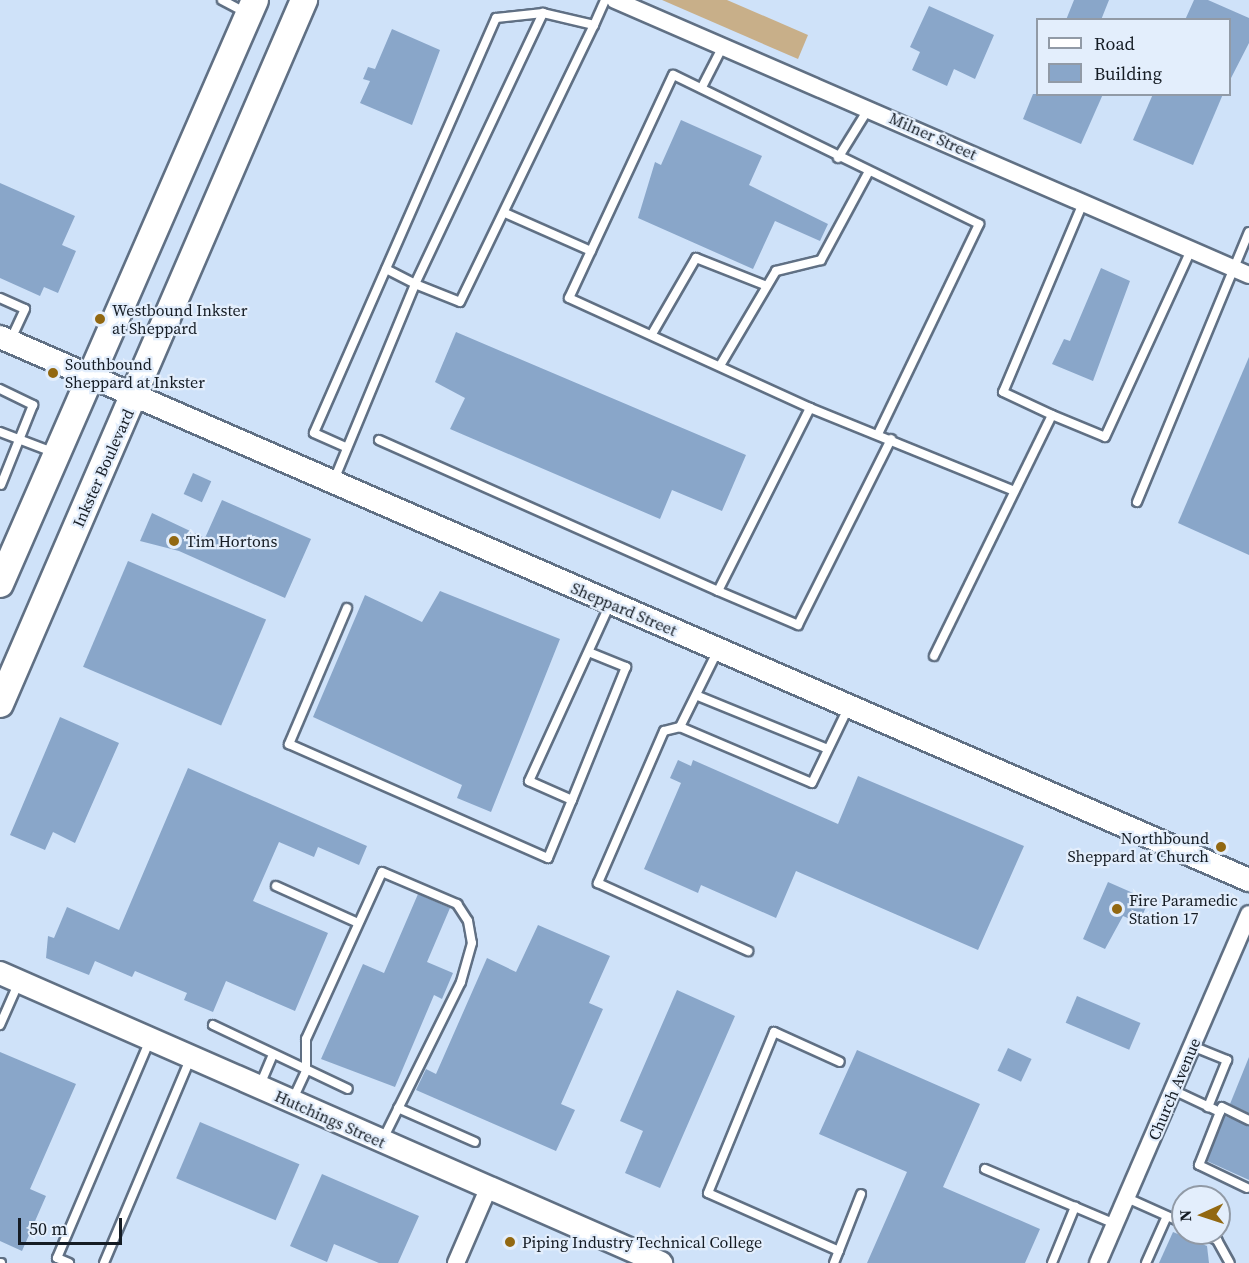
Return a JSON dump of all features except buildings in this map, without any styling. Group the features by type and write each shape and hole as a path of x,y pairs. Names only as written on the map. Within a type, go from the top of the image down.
{"main road":[{"name":"Inkster Boulevard","path":"0,704 304,0"},
{"path":"0,584 252,7"}],"street":[{"name":"Milner Street","path":"615,0 870,108 1249,275"},
{"name":"Sheppard Street","path":"5,339 1249,880"},
{"name":"Church Avenue","path":"1098,1263 1249,914"},
{"name":"Hutchings Street","path":"10,978 661,1263"},
{"path":"456,1263 488,1189"}],"lane":[{"path":"222,0 252,7"},
{"path":"386,269 460,302 505,213 605,0"},
{"path":"347,448 314,433 496,18 543,13 594,25"},
{"path":"334,481 416,284 543,13"},
{"path":"702,87 723,45"},
{"path":"878,434 979,224 868,173 702,87 672,75 569,298 721,364 810,408 1014,490"},
{"path":"838,158 870,108"},
{"path":"721,364 776,271 821,260 868,173"},
{"path":"1084,202 1003,392 1052,415 1105,437 1191,250"},
{"path":"505,213 591,251"},
{"path":"1137,502 1232,268 1249,232"},
{"path":"652,334 696,258 767,286"},
{"path":"0,298 26,309 5,339"},
{"path":"0,389 33,405 1,485"},
{"path":"718,591 810,408"},
{"path":"934,656 1052,415"},
{"path":"0,432 57,454"},
{"path":"379,440 798,625 891,439"},
{"path":"572,800 529,780 579,662 591,653 610,603"},
{"path":"347,608 289,744 548,858 626,667 591,653"},
{"path":"680,727 698,696 718,648"},
{"path":"698,696 828,749"},
{"path":"748,951 598,883 664,731 680,727 812,783 849,705"},
{"path":"291,1102 306,1071 306,1039 382,872 457,904 468,921 472,943 461,982 381,1142"},
{"path":"276,886 358,923"},
{"path":"0,1024 10,978"},
{"path":"213,1025 348,1089"},
{"path":"839,1251 708,1193 774,1032 840,1062"},
{"path":"69,1263 57,1258 150,1039"},
{"path":"1192,1046 1227,1060 1208,1107"},
{"path":"258,1088 273,1055"},
{"path":"104,1263 190,1058"},
{"path":"1173,1090 1220,1112"},
{"path":"1247,1188 1199,1165 1222,1107 1249,1120"},
{"path":"398,1108 475,1142"},
{"path":"985,1169 1115,1224"},
{"path":"834,1263 861,1194"},
{"path":"1127,1198 1171,1218"},
{"path":"1052,1263 1076,1207"},
{"path":"1146,1263 1167,1216"},
{"path":"1220,1245 1230,1263"}],"shaded area":[{"path":"662,0 727,0 808,35 798,59"}],"place":[{"name":"Westbound Inkster at Sheppard","path":"100,319"},
{"name":"Southbound Sheppard at Inkster","path":"53,373"},
{"name":"Tim Hortons","path":"174,541"},
{"name":"Northbound Sheppard at Church","path":"1221,847"},
{"name":"Fire Paramedic Station 17","path":"1117,909"},
{"name":"Piping Industry Technical College","path":"510,1242"}]}
